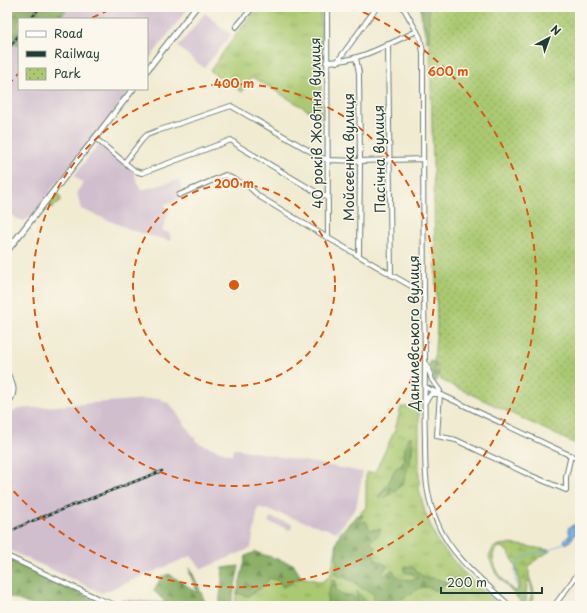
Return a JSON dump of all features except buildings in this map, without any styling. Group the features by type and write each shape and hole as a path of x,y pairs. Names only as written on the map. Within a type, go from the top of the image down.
{"main road":[{"path":"148,69 196,7"},
{"path":"7,251 132,90"},
{"path":"7,374 14,389 7,404"}],"street":[{"path":"236,27 252,7"},
{"name":"40 років Жовтня вулиця","path":"326,7 329,197 328,238"},
{"path":"337,62 377,7"},
{"name":"Данилевського вулиця","path":"403,7 417,30 422,43 423,52 424,404 426,479 430,503 436,522 443,536 452,548 510,606"},
{"path":"326,62 337,62 356,58 417,30"},
{"name":"Пасічна вулиця","path":"388,44 391,275"},
{"name":"Мойсеєнка вулиця","path":"356,58 359,73 359,256"},
{"path":"125,162 148,135 231,106 328,160 360,161 423,159"},
{"path":"95,138 135,171 142,173 231,140 321,195 329,197"},
{"path":"179,195 225,176 248,186 260,197 424,293"},
{"path":"425,358 428,372 440,393 437,436 456,440 532,476 566,490 566,477 571,455"},
{"path":"424,377 440,393"},
{"path":"425,387 580,460"},
{"path":"424,404 426,399 431,394 440,393"},
{"path":"7,556 98,599 118,606"},
{"path":"554,606 580,571"}],"shaded area":[{"path":"68,7 189,7 148,61 148,18 60,18"},
{"path":"205,13 231,35 204,68 178,47"},
{"path":"7,37 18,45 18,90 124,90 128,93 29,218 24,221 17,219 7,211"},
{"path":"100,144 132,169 141,190 179,180 185,197 165,204 168,213 162,231 170,233 171,241 134,231 81,209 77,192 83,183 74,176"},
{"path":"159,398 171,405 198,443 232,455 233,448 363,472 356,508 337,532 258,507 251,548 202,569 191,556 102,593 7,549 7,415 18,409"},
{"path":"270,517 292,524 291,530 268,522"}],"green space":[{"path":"7,7 68,7 60,18 18,18 18,45 7,37"},
{"path":"257,7 321,7 321,118 252,77 242,92 210,71"},
{"path":"421,7 465,7 440,39 427,42 421,15"},
{"path":"429,7 580,7 580,446 441,380 434,359 437,326"},
{"path":"55,195 59,195 61,200 53,208 50,207 48,203"},
{"path":"430,361 435,363 435,372 438,371 439,375 435,382 429,369"},
{"path":"419,400 419,489 425,512 437,541 462,571 499,606 234,606 237,593 248,596 261,588 270,578 279,581 283,587 301,577 322,582 330,576 339,537 366,507 366,473 375,472 395,430 401,407 408,407"},
{"path":"408,437 412,437 412,452 403,484 383,499 391,488 386,490 379,499 379,495 388,484 394,471 402,464 404,460 403,454"},
{"path":"363,515 359,523 366,521 370,530 381,529 377,536 370,541 376,548 373,552 376,562 377,560 387,566 381,575 385,575 392,570 399,579 412,580 418,578 413,574 404,572 405,566 414,568 424,578 434,578 446,582 458,578 460,590 454,587 442,586 437,591 425,587 403,598 396,600 383,600 376,603 373,600 374,596 370,591 361,588 353,581 334,574 337,565 336,544 340,533 356,516"},
{"path":"512,544 551,550 533,562 529,567 529,576 534,591 532,606 528,606 525,606 496,574 489,557 493,548 499,545","holes":["500,547 508,553 515,566 519,580 518,591 514,591 500,576 496,569 493,556 495,551","527,581 531,584 532,593 528,606 526,602"]},
{"path":"255,552 293,564 301,577 283,587 279,581 270,578 261,588 248,596 237,593 246,556"},
{"path":"7,559 109,606 34,606 7,596"},
{"path":"239,566 231,606 219,606 223,568"},
{"path":"190,568 207,606 124,605 121,600 166,603 154,591 161,577 169,574 198,593 190,574"},
{"path":"332,580 336,581 336,589 342,595 351,595 357,600 357,591 366,602 372,606 328,606 327,597"}],"water":[{"path":"577,523 580,527 579,530 566,544 564,540 570,535 568,528"}],"waterway":[{"path":"529,606 518,591 515,570 519,561 530,554 551,550 565,542"}],"railway":[{"path":"32,18 40,7"},
{"path":"7,51 18,36"},
{"path":"7,533 27,523 162,471"}]}
